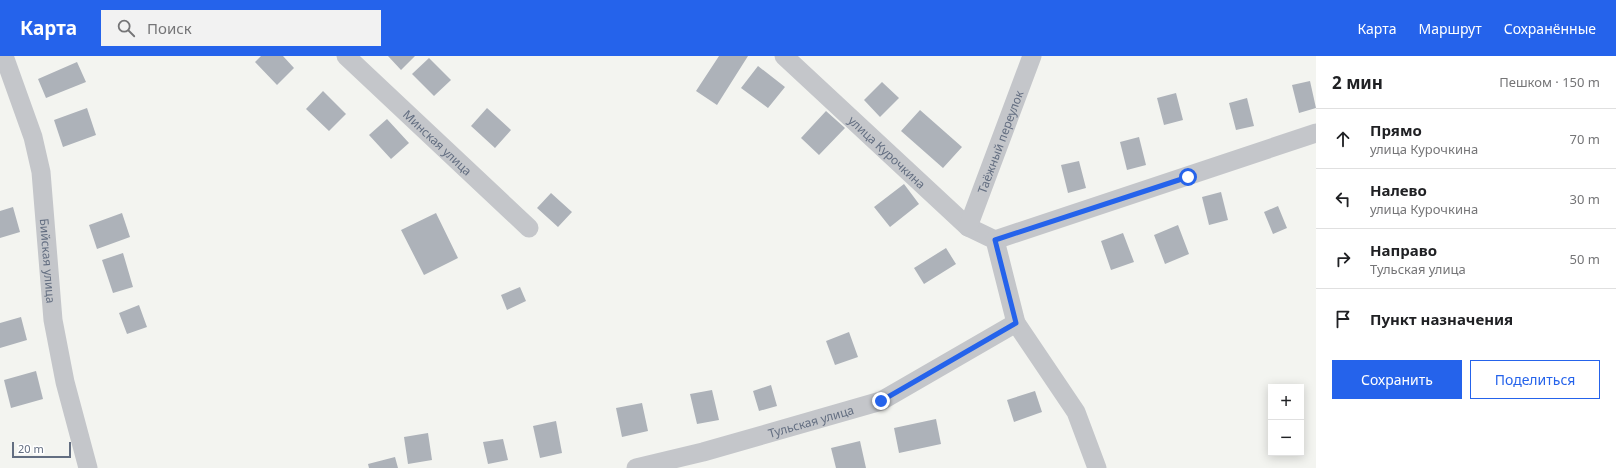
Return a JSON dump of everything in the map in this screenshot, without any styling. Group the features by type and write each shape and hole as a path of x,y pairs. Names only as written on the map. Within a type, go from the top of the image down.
{"street":[{"name":"Бийская улица","path":"4,56 32,137 41,172 53,320 65,382 88,468"},
{"name":"Минская улица","path":"346,56 529,228"},
{"name":"улица Курочкина","path":"784,56 968,227 995,240"},
{"name":"Таёжный переулок","path":"968,227 1032,56"},
{"path":"1097,468 1076,412 1016,323 995,240 1316,133"},
{"name":"Тульская улица","path":"636,468 703,452 881,401 1016,323"}],"building":[{"path":"261,56 283,56 294,68 277,85 255,62"},
{"path":"388,56 415,56 401,70"},
{"path":"719,56 748,56 717,105 696,91"},
{"path":"429,58 451,80 434,96 412,74"},
{"path":"77,62 86,82 46,98 38,79"},
{"path":"758,66 785,87 768,108 741,88"},
{"path":"1310,81 1316,108 1299,113 1292,85"},
{"path":"882,82 899,98 880,117 864,100"},
{"path":"323,91 346,114 329,131 306,109"},
{"path":"1176,93 1183,120 1164,125 1157,98"},
{"path":"1247,98 1254,126 1236,130 1229,103"},
{"path":"87,108 96,135 63,147 54,120"},
{"path":"487,108 511,130 495,148 471,126"},
{"path":"920,110 962,147 943,168 901,131"},
{"path":"826,111 845,128 819,155 801,138"},
{"path":"387,119 409,143 391,159 369,135"},
{"path":"1139,137 1146,165 1127,170 1120,142"},
{"path":"1079,161 1086,188 1068,193 1061,165"},
{"path":"904,184 919,204 890,227 874,207"},
{"path":"1221,192 1228,220 1209,225 1202,197"},
{"path":"551,193 572,212 558,227 537,208"},
{"path":"1278,206 1287,228 1273,234 1264,212"},
{"path":"13,207 20,232 0,238 0,211"},
{"path":"122,213 130,237 97,249 89,225"},
{"path":"436,213 458,258 424,275 401,230"},
{"path":"1178,225 1189,254 1165,264 1154,235"},
{"path":"1123,233 1134,262 1111,270 1101,241"},
{"path":"946,248 956,264 924,284 914,268"},
{"path":"123,253 133,287 113,293 102,260"},
{"path":"520,287 526,301 507,310 501,295"},
{"path":"139,305 147,327 127,334 119,313"},
{"path":"21,317 27,340 0,348 0,323"},
{"path":"849,332 858,357 835,365 826,341"},
{"path":"36,371 43,399 11,408 4,380"},
{"path":"771,385 777,406 759,411 753,391"},
{"path":"712,390 719,420 697,424 690,394"},
{"path":"1035,391 1042,412 1014,422 1007,400"},
{"path":"642,403 648,431 622,437 616,408"},
{"path":"936,419 941,444 899,453 894,428"},
{"path":"556,421 562,453 540,458 533,426"},
{"path":"428,433 432,460 408,464 404,437"},
{"path":"503,439 508,460 488,464 483,442"},
{"path":"860,441 866,468 836,468 831,448"},
{"path":"395,457 398,468 369,468 368,464"}],"route":[{"path":"881,401 1016,323 995,240 1188,177"}]}
